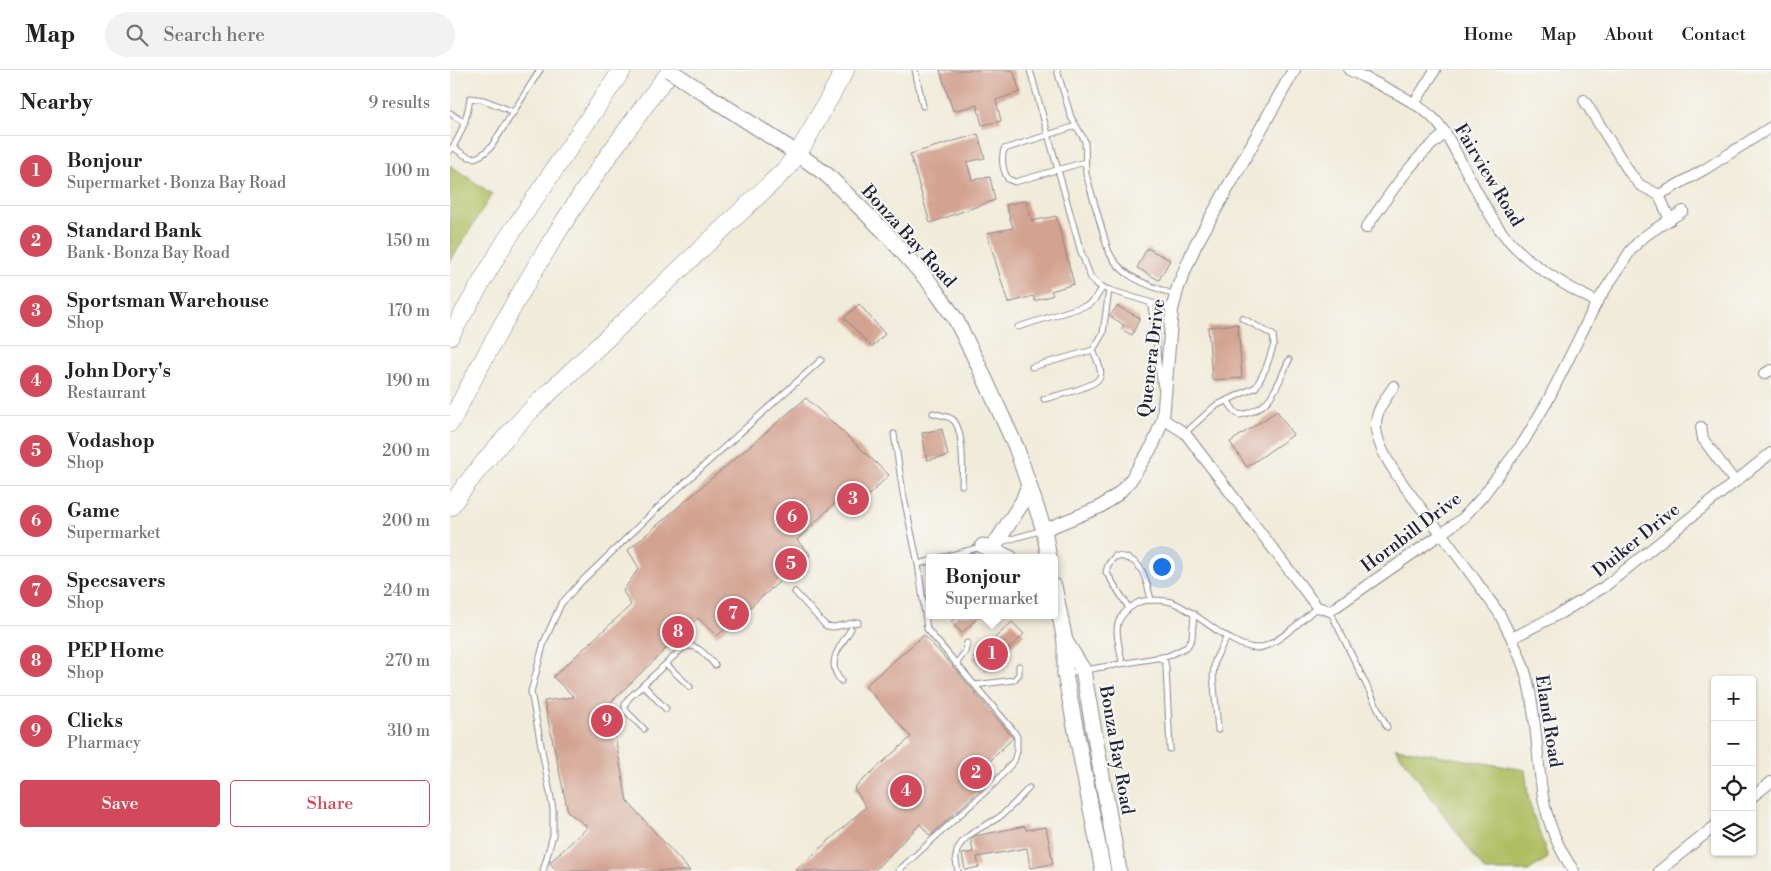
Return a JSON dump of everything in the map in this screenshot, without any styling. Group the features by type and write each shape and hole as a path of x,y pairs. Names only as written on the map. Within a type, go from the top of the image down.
{"highway":[{"path":"450,336 505,242 621,70"},
{"path":"450,423 481,363 538,262 600,166 670,70"},
{"path":"450,507 466,483 536,405 777,179 798,154 845,70"}],"main road":[{"name":"Bonza Bay Road","path":"670,70 828,175 878,225 930,283 956,320 1016,447 1044,530 1048,554"},
{"path":"1004,554 990,545 1023,501 1029,485"},
{"name":"Bonza Bay Road","path":"1058,612 1064,641 1064,674 1103,871"},
{"name":"Bonza Bay Road","path":"1064,641 1083,670 1120,871"}],"street":[{"name":"Quenera Drive","path":"1044,530 1100,507 1118,494 1130,481 1153,446 1163,418 1172,310 1186,265 1294,70"},
{"name":"Fairview Road","path":"1350,70 1414,104 1432,117 1446,133 1493,220 1510,241 1552,277 1597,302"},
{"path":"1414,104 1435,70"},
{"path":"1584,100 1630,174 1640,185 1659,194 1670,220"},
{"path":"1659,194 1707,168 1771,127"},
{"path":"1366,228 1405,172 1432,143 1446,133"},
{"name":"Hornbill Drive","path":"1330,611 1442,534 1463,518 1482,497 1524,441 1547,402 1597,302 1631,250 1640,240 1683,211"},
{"name":"Eland Road","path":"1394,386 1380,408 1377,418 1376,426 1380,444 1394,471 1499,613 1512,638 1521,658 1530,687 1543,797 1549,820 1566,860 1574,871"},
{"path":"1163,418 1185,433 1317,607 1330,611"},
{"path":"1701,427 1703,439 1735,482"},
{"name":"Duiker Drive","path":"1512,638 1561,614 1604,587 1771,453"},
{"path":"1756,794 1771,782"},
{"path":"1659,871 1711,829"}],"lane":[{"path":"514,112 484,100 470,98 465,122 451,149 468,158 482,156 491,147 514,112 540,70"},
{"path":"915,70 923,106"},
{"path":"1030,70 1081,252 1091,278 1106,288 1172,310"},
{"path":"1056,70 1070,117 1085,141 1087,151 1085,162 1086,174 1108,250 1113,260 1126,274 1176,295"},
{"path":"450,113 465,122"},
{"path":"1076,126 1004,149 1002,157 1003,170 1008,179 1015,182 1085,162"},
{"path":"1018,327 1088,305 1106,288"},
{"path":"1032,367 1093,350 1103,333 1106,288"},
{"path":"1150,303 1157,336 1158,372 1165,402"},
{"path":"1185,433 1215,406 1256,387 1266,368 1274,344 1273,335 1242,318"},
{"path":"1044,399 1085,387 1097,381 1101,375 1093,350"},
{"path":"543,871 554,835 554,809 531,692 544,642 561,604 580,583 669,497 821,360"},
{"path":"1227,400 1235,412 1240,415 1265,404 1271,398 1289,360"},
{"path":"933,413 952,419 957,426 963,462 962,485"},
{"path":"894,434 903,493 926,602"},
{"path":"954,554 1044,530"},
{"path":"968,550 968,554"},
{"path":"1129,608 1106,572 1108,565 1115,556 1124,557 1139,565 1145,574 1151,600"},
{"path":"918,564 926,561"},
{"path":"795,592 826,626 834,628 858,622"},
{"path":"1122,663 1117,624 1120,615 1141,601 1173,602 1245,646 1260,648 1274,642 1317,607"},
{"path":"1330,611 1387,727"},
{"path":"1064,674 1168,656 1187,647 1192,638 1194,614"},
{"path":"898,871 995,783 1014,761 1017,751 1017,737 927,629 927,619"},
{"path":"841,681 834,670 834,657 851,629"},
{"path":"1218,730 1213,675 1214,660 1227,636"},
{"path":"956,664 965,652 967,643"},
{"path":"644,729 626,710 625,704 629,698 684,647 690,645 696,647 715,665"},
{"path":"1158,657 1165,662 1166,668 1170,749"},
{"path":"666,664 690,687"},
{"path":"975,686 1014,680 1019,674 1019,666"},
{"path":"643,685 666,709"},
{"path":"958,871 955,857 967,838 981,826 999,817 1029,788"}],"green space":[{"path":"450,165 492,194 450,262"},
{"path":"1395,748 1525,770 1529,802 1548,858 1528,871 1485,871"}],"building":[{"path":"940,70 1013,70 1020,92 996,100 1001,121 982,125 977,105 953,111"},
{"path":"978,134 985,158 967,162 972,180 990,177 995,200 930,223 910,154"},
{"path":"1026,200 1032,221 1056,216 1074,284 1051,291 1053,295 1035,301 1033,296 1008,303 987,233 1013,228 1006,205"},
{"path":"1147,248 1170,260 1159,280 1137,268"},
{"path":"859,304 885,334 872,347 844,318"},
{"path":"1117,306 1140,318 1132,335 1121,329 1124,325 1110,316"},
{"path":"1238,324 1242,378 1212,380 1208,327"},
{"path":"806,398 889,475 852,512 839,499 797,540 810,555 717,636 698,618 609,704 627,801 690,871 557,871 550,862 588,827 568,812 544,701 574,697 553,677 631,605 623,591 639,568 628,550"},
{"path":"1277,411 1293,435 1247,467 1230,442"},
{"path":"942,429 948,456 927,460 922,433"},
{"path":"954,619 977,619 962,633 951,622"},
{"path":"1012,622 1024,634 986,671 973,658"},
{"path":"924,635 1013,738 984,767 992,779 930,836 920,824 874,871 795,871 866,807 854,788 911,737 865,686"},
{"path":"1025,826 1026,830 1046,827 1053,864 1030,868 1027,848 977,857 979,867 965,870 962,854 973,852 971,840 975,836"}],"place":[{"name":"Sportsman Warehouse","path":"853,499"},
{"name":"Game","path":"792,517"},
{"name":"Vodashop","path":"791,564"},
{"name":"Specsavers","path":"733,614"},
{"name":"PEP Home","path":"678,632"},
{"name":"Bonjour","path":"992,654"},
{"name":"Clicks","path":"607,721"},
{"name":"Standard Bank","path":"976,773"},
{"name":"John Dory's","path":"906,791"}]}
